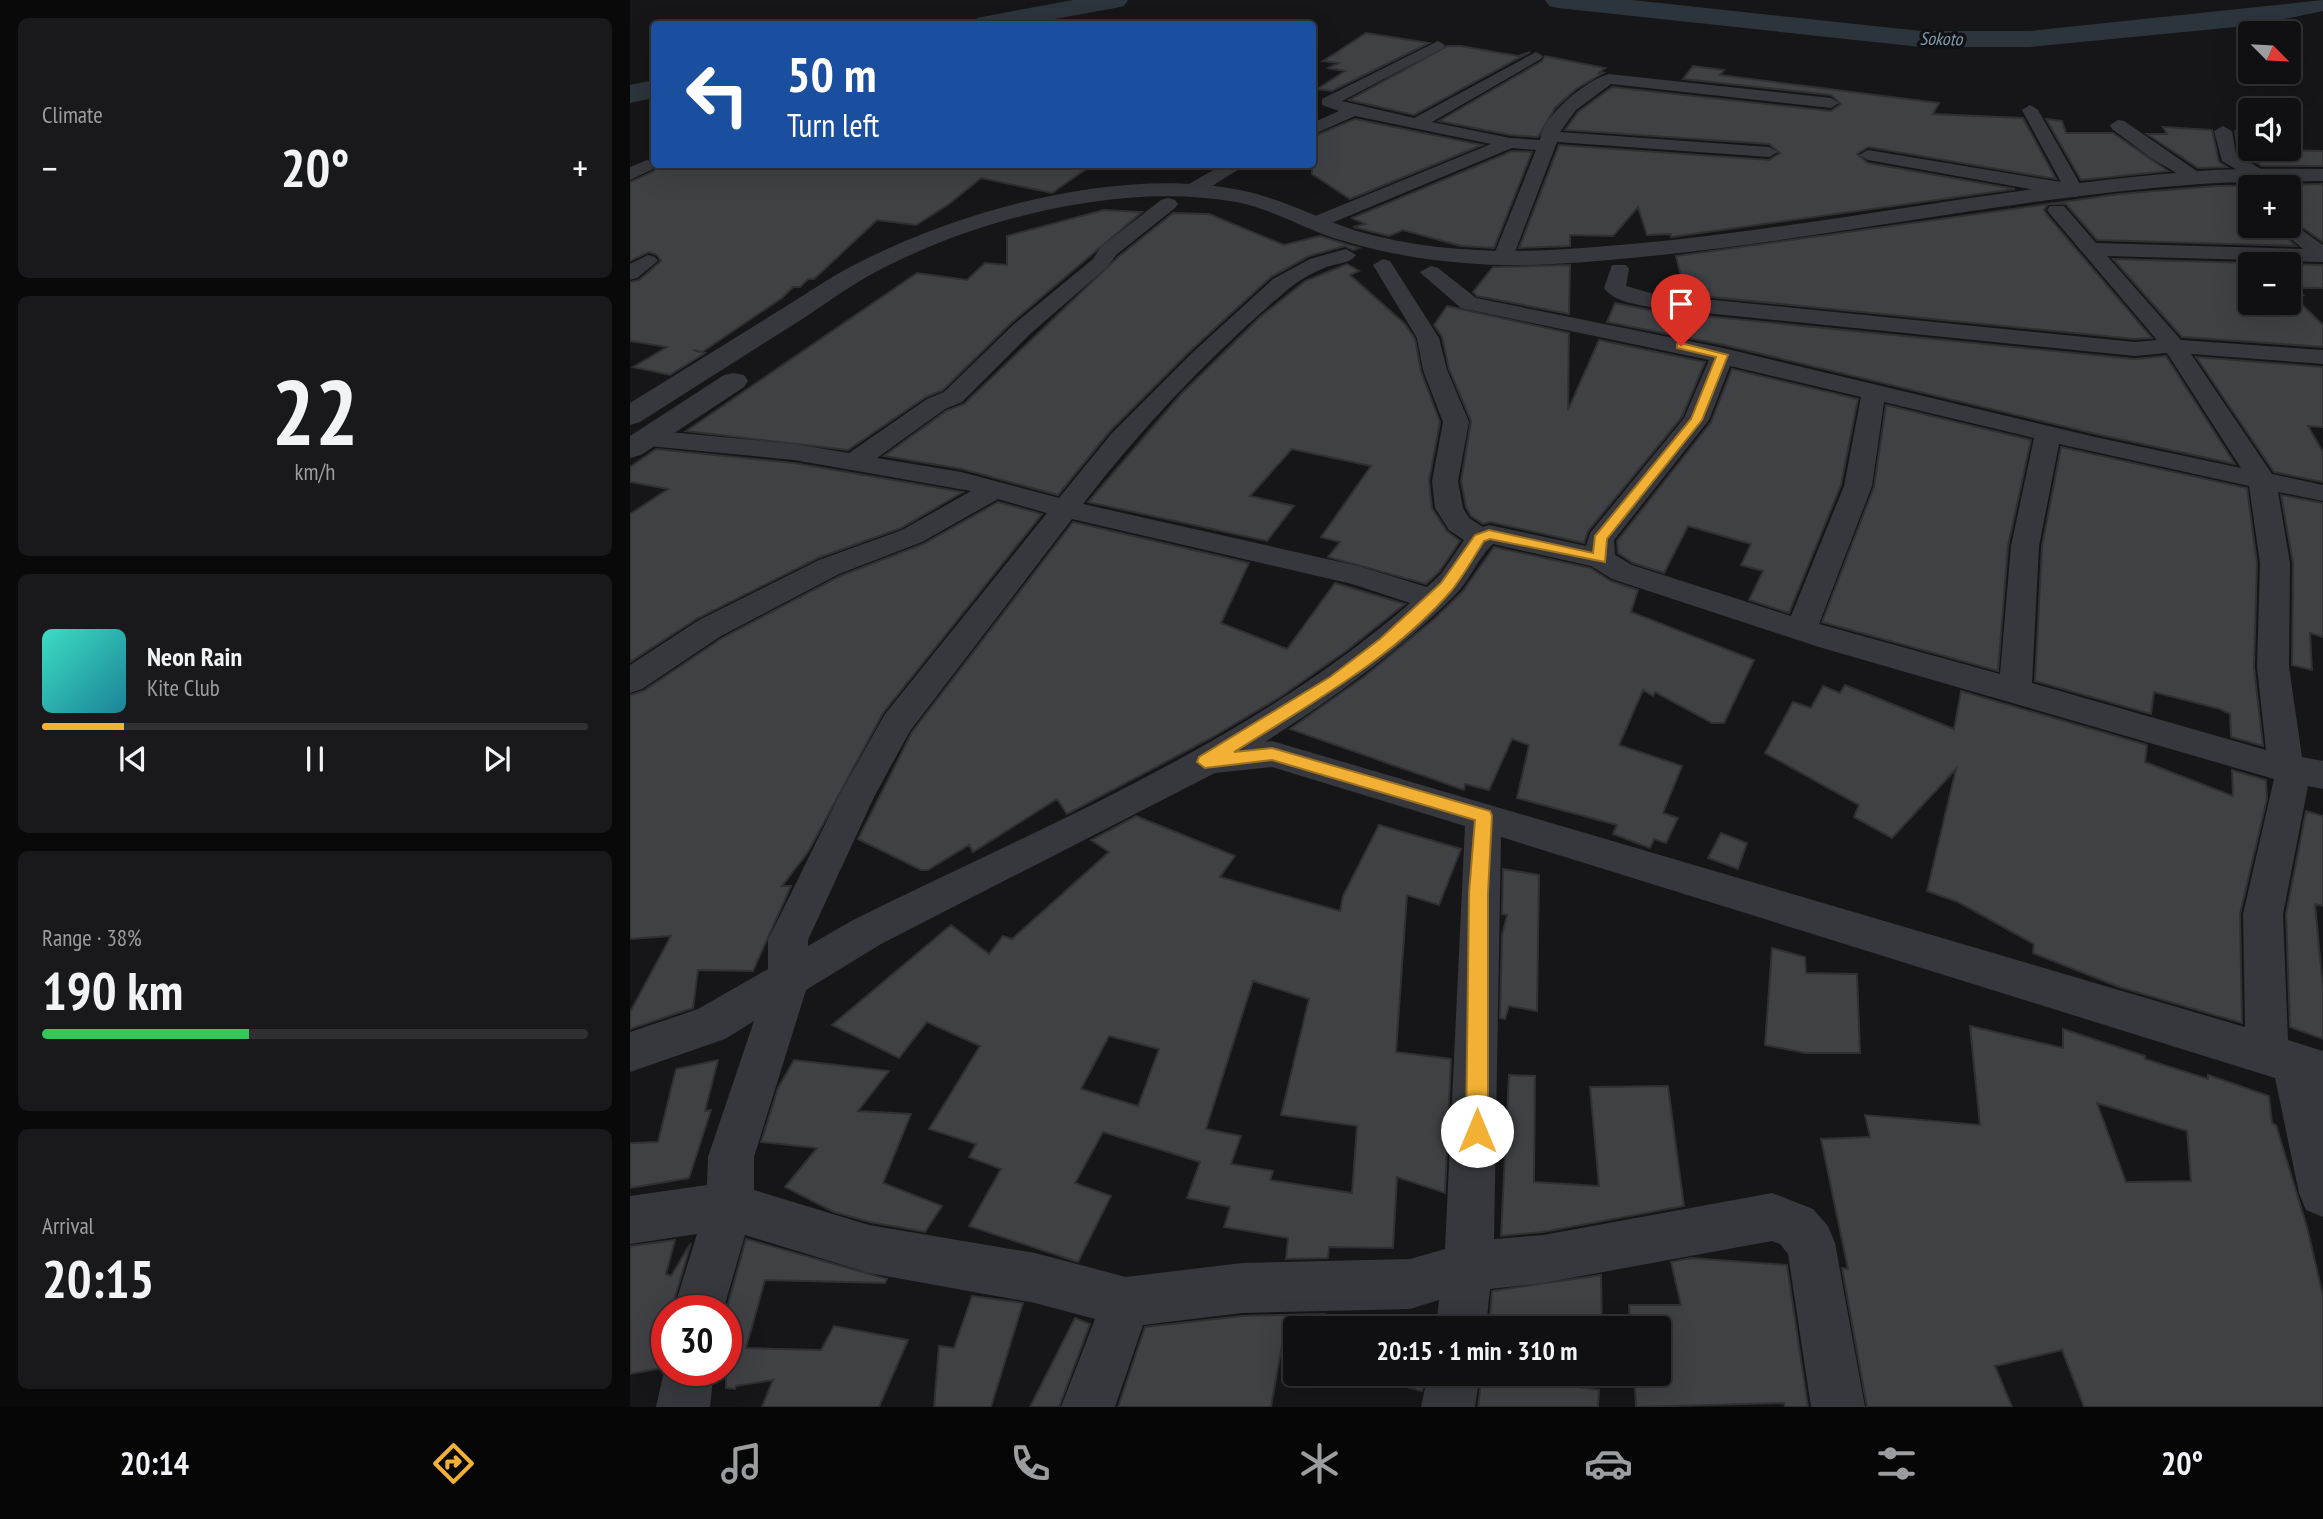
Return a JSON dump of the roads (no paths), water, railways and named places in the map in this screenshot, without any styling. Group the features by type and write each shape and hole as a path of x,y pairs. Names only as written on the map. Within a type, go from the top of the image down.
{"street":[{"path":"1438,46 1328,102 1353,111 1510,143 1547,141 1769,152"},
{"path":"1416,124 1536,56"},
{"path":"1503,257 1547,141 1577,98 1600,83 1618,78 1831,103"},
{"path":"1577,98 1604,100"},
{"path":"1697,106 1764,110 1815,119"},
{"path":"2030,110 2075,190"},
{"path":"1316,128 1353,111"},
{"path":"2118,125 2157,154 2198,178"},
{"path":"2223,131 2228,157 2241,175"},
{"path":"1315,223 1510,143"},
{"path":"1868,155 1973,175 2075,190"},
{"path":"630,174 647,165"},
{"path":"1194,190 1231,168"},
{"path":"2301,179 2323,175"},
{"path":"630,416 862,270 920,244 1086,205 1135,198 1194,190 1240,196 1349,235 1424,253 1503,257 1598,254 1762,237 2075,190 2198,178 2238,186"},
{"path":"1135,198 1222,211 1346,255 1383,265 1431,272 1517,276 1779,256 2118,200 2238,190"},
{"path":"2301,191 2323,190"},
{"path":"855,463 936,404 953,397 1021,330 1100,263 1108,251 1168,204"},
{"path":"2057,210 2174,346 2262,479 2274,563 2273,667 2301,771 2263,914 2323,1194"},
{"path":"639,443 909,269 1030,218"},
{"path":"2301,238 2323,256"},
{"path":"2090,250 2323,256"},
{"path":"703,1295 730,1206 731,1157 789,978 788,940 857,796 897,723 1121,438 1200,358 1281,284 1317,263 1346,255"},
{"path":"630,262 648,261 630,274"},
{"path":"1383,265 1428,338 1435,370 1456,422 1445,481 1449,508 1459,524 1480,538"},
{"path":"1619,269 1615,288 1623,294 1654,301 1959,334 2134,349 2174,346 2323,356"},
{"path":"1431,272 1469,303 1723,355 2048,434 2323,493"},
{"path":"1600,559 1600,539 1696,420 1723,355"},
{"path":"1801,630 1858,486 1874,391"},
{"path":"2015,690 2025,545 2048,434"},
{"path":"639,443 794,452 961,480 1066,509 1358,576 1431,599"},
{"path":"630,681 710,628 829,567 912,536 993,491"},
{"path":"630,1052 710,1025 867,932 1205,762 1335,681 1385,643 1446,586 1463,566 1480,538 1489,534 1600,559 1622,572 1801,630 2301,771"},
{"path":"1205,762 1272,754 2294,1062"},
{"path":"1463,1316 1469,1266 1477,1131 1479,893 1484,816"},
{"path":"630,1220 730,1206 869,1249 1035,1278 1126,1302 1242,1288 1410,1284 1469,1266 1543,1259 1615,1248 1772,1217 1796,1226 1811,1243 1838,1407"},
{"path":"1088,1407 1126,1302"},
{"path":"684,1407 686,1386"},
{"path":"1448,1407 1452,1386"}],"waterway":[{"name":"Sokoto","path":"1003,21 1115,0"},
{"name":"Sokoto","path":"1558,0 1921,39 2029,39 2256,17 2323,3"},
{"name":"Sokoto","path":"630,94 651,90"}]}
